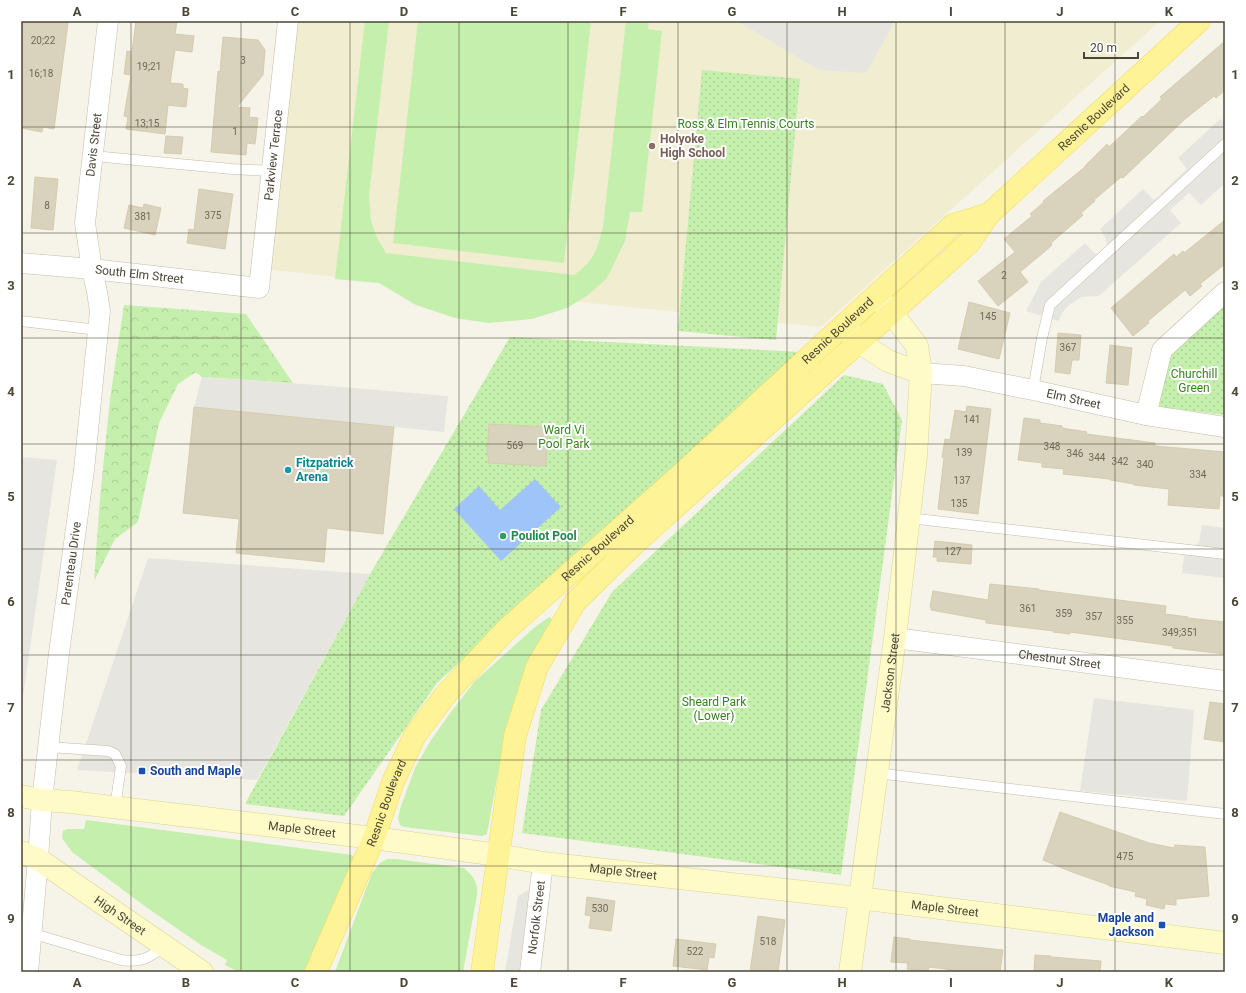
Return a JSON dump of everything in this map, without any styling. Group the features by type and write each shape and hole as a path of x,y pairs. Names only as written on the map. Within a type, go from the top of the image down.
{"main road":[{"name":"Resnic Boulevard","path":"482,972 514,736 537,667 575,602 634,544 969,243 989,214 1199,21"},
{"name":"Resnic Boulevard","path":"316,972 374,838 393,782 415,735 447,693 506,630 675,480 953,225 989,214"},
{"name":"Jackson Street","path":"850,972 895,638 916,456 921,373 917,346 892,313 876,296"},
{"path":"844,324 859,342 888,361 921,373"},
{"name":"Maple Street","path":"21,796 42,800 374,838 498,855 543,863 859,898 1225,943"},
{"path":"21,812 28,812 42,800"},
{"name":"High Street","path":"30,856 202,972"}],"street":[{"name":"Davis Street","path":"92,269 85,224 108,21"},
{"name":"Parkview Terrace","path":"259,288 288,21"},
{"name":"South Elm Street","path":"21,262 259,288"},
{"name":"Parenteau Drive","path":"28,972 31,933 30,856 42,800 59,654 84,470 100,311 92,269"},
{"path":"1146,415 1162,350 1225,292"},
{"name":"Elm Street","path":"921,373 964,376 1146,415 1225,427"},
{"name":"Chestnut Street","path":"895,638 1225,681"},
{"name":"Norfolk Street","path":"530,972 543,863"}],"lane":[{"path":"1032,390 1050,305 1225,144"},
{"path":"93,156 232,169 271,171"},
{"path":"21,321 98,330"},
{"path":"909,518 1225,554"},
{"path":"48,747 116,754 121,766 115,808"},
{"path":"876,773 1225,814"},
{"path":"31,933 132,962 147,959 164,946"}],"shaded area":[{"name":"Holyoke High School","path":"296,21 1160,21 821,327 271,270"},
{"path":"737,21 895,21 866,73 819,70"},
{"path":"1220,119 1225,122 1225,183 1201,205 1189,193 1170,210 1181,223 1099,296 1081,297 1068,306 1062,313 1059,321 1026,311 1041,282 1085,243 1094,253 1100,255 1107,247 1106,239 1100,229 1143,189 1154,200 1187,169 1178,158"},
{"path":"202,377 448,396 444,432 194,407"},
{"path":"21,457 57,460 21,711"},
{"path":"1202,525 1225,528 1225,578 1182,573 1184,556 1199,542"},
{"path":"148,558 370,574 257,780 77,770"},
{"path":"1094,698 1194,710 1187,801 1080,791"},
{"path":"533,887 550,893 541,971 545,972 505,972 518,896"}],"green space":[{"path":"365,21 389,21 369,195 371,221 377,238 386,253 574,275 586,265 594,254 603,227 626,21 649,21 648,29 662,31 642,212 630,212 625,241 607,278 588,295 567,308 532,319 488,323 455,318 416,305 379,283 335,279"},
{"path":"418,21 591,21 564,263 393,243"},
{"name":"Ross & Elm Tennis Courts","path":"702,70 800,79 776,340 678,331"},
{"name":"Churchill Green","path":"1225,302 1225,415 1159,407 1168,359 1179,343"},
{"path":"124,305 246,314 293,383 202,377 196,372 178,384 159,423 138,522 115,539 94,581 100,498 110,399"},
{"name":"Ward Vi Pool Park","path":"510,337 801,352 437,683 344,816 245,804 370,574"},
{"name":"Sheard Park (Lower)","path":"844,375 883,384 902,420 841,875 522,833 541,710 612,592"},
{"path":"549,617 552,621 532,657 515,698 502,751 487,834 482,836 404,827 400,825 398,818 401,806 415,768 431,740 451,712 475,681 535,627"},
{"path":"86,820 352,855 354,858 310,972 239,972 225,965 227,960 201,945 146,907 72,852 62,838 63,831 67,829 84,829"},
{"path":"387,859 464,868 473,877 477,887 477,895 463,972 335,972 372,873 380,863"}],"water":[{"name":"Pouliot Pool","path":"535,479 561,507 501,561 454,509 479,486 500,510"}],"building":[{"path":"23,21 54,21 68,23 54,129 43,127 42,132 21,128 21,35"},
{"path":"136,21 177,21 175,34 194,36 192,52 175,50 170,83 183,84 183,88 188,89 186,107 168,105 165,134 126,129 128,117 124,116 131,75 124,74 127,51 132,52"},
{"path":"223,37 258,40 265,50 263,75 237,107 250,108 249,117 258,118 255,144 247,143 246,155 211,152 218,71 220,72"},
{"path":"1225,41 1225,90 1216,98 1214,96 1185,119 1123,178 1121,177 1094,200 1095,201 1081,213 1083,215 1051,243 1052,245 1020,272 1028,282 998,306 978,281 1015,252 1004,239 1032,216 1030,214 1044,202 1043,201 1085,167 1107,144 1109,147 1162,99 1160,97"},
{"path":"166,136 183,137 181,154 164,153"},
{"path":"35,177 58,179 53,230 31,228"},
{"path":"199,189 233,194 225,249 187,243 189,229 194,230"},
{"path":"144,204 161,208 155,235 124,228 129,205 143,208"},
{"path":"1225,220 1225,264 1200,284 1202,286 1190,296 1185,290 1148,321 1149,323 1133,336 1111,308 1174,254 1176,257 1183,251 1184,253"},
{"path":"969,302 1010,313 999,359 958,349"},
{"path":"1058,333 1081,335 1079,360 1072,360 1070,374 1055,372"},
{"path":"1110,345 1132,348 1128,385 1106,383"},
{"path":"967,406 991,409 978,514 938,509 945,439 950,440 955,410 966,412"},
{"name":"Fitzpatrick Arena","path":"194,407 394,427 383,534 327,528 324,562 236,553 239,519 183,513"},
{"path":"1024,418 1040,420 1040,423 1062,426 1062,428 1087,432 1086,434 1155,443 1155,446 1225,452 1225,496 1220,496 1219,509 1168,505 1169,489 1134,485 1110,479 1063,474 1064,469 1042,467 1042,463 1018,460"},
{"path":"489,424 548,427 546,466 488,463"},
{"path":"935,541 972,545 971,564 937,561 937,557 933,557"},
{"path":"990,584 1166,606 1165,614 1225,622 1225,654 1173,648 1173,646 1070,632 1070,634 986,623 986,620 931,610 930,607 933,591 988,600"},
{"path":"1210,702 1225,704 1225,742 1204,739"},
{"path":"1060,812 1149,843 1174,848 1175,845 1205,847 1209,896 1176,899 1176,905 1165,904 1164,909 1146,905 1147,899 1135,896 1136,892 1109,886 1043,860"},
{"path":"587,897 615,901 611,931 589,928 591,916 585,915"},
{"path":"758,916 785,920 778,972 750,972"},
{"path":"894,937 1003,950 1000,972 961,972 929,967 928,971 907,969 908,963 891,962"},
{"path":"676,939 716,944 714,958 709,957 707,970 673,966"},
{"path":"1035,955 1101,961 1100,972 1034,972"}],"place":[{"name":"Holyoke High School","path":"652,146"},
{"name":"Fitzpatrick Arena","path":"288,470"},
{"name":"Pouliot Pool","path":"503,536"},
{"name":"South and Maple","path":"142,771"},
{"name":"Maple and Jackson","path":"1162,925"}]}
